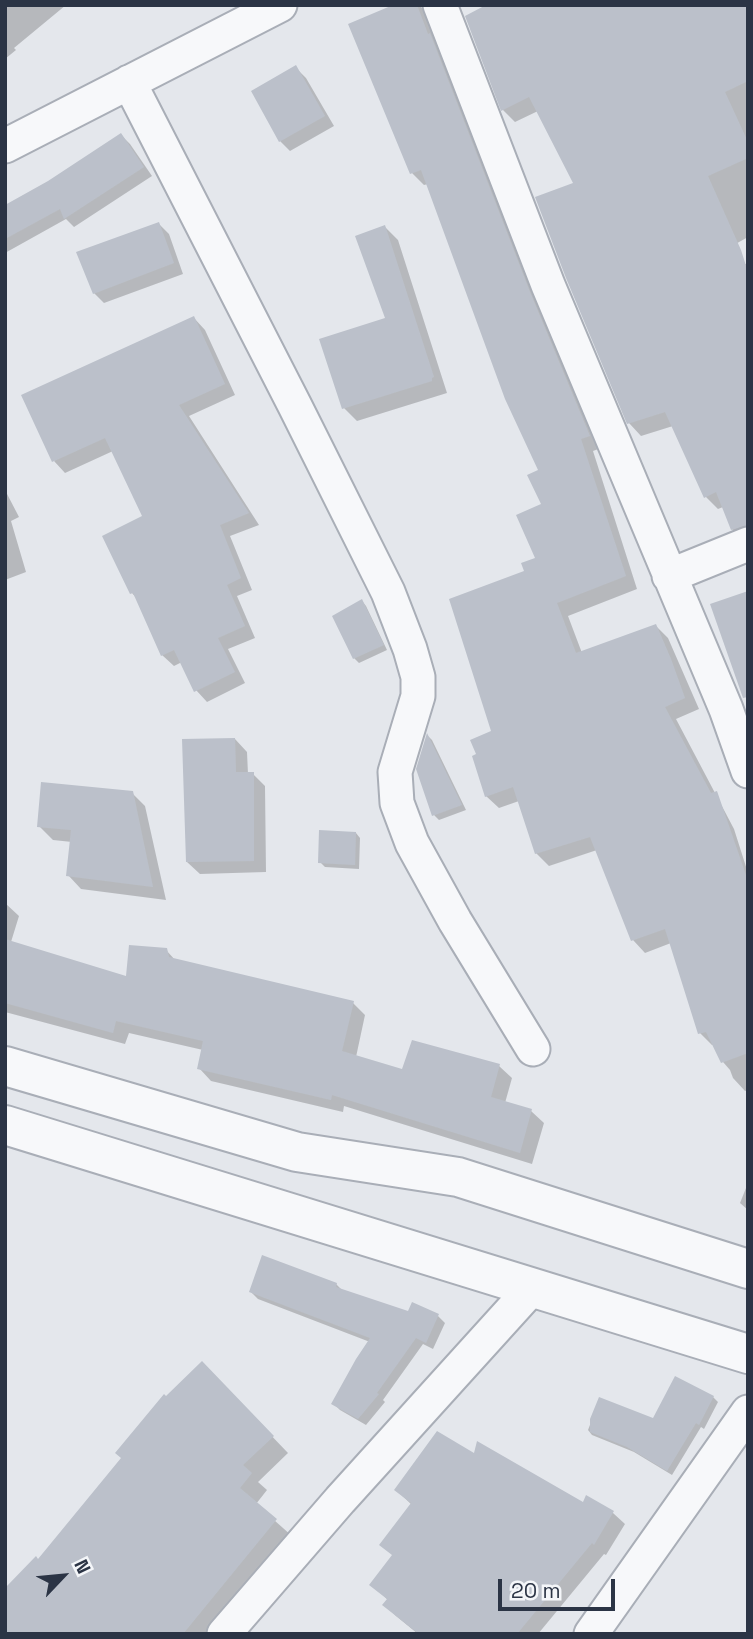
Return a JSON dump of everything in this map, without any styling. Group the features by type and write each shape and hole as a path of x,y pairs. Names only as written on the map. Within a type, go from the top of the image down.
{"street":[{"path":"5,145 280,5"},
{"path":"440,5 548,285 726,709 748,771"},
{"path":"129,82 388,592 418,677 418,696 395,772 397,803 412,843 455,921 533,1049"},
{"path":"670,576 748,544"},
{"path":"5,1066 298,1152 458,1177 748,1269"},
{"path":"5,1125 748,1354"},
{"path":"224,1634 340,1500 532,1288"},
{"path":"591,1634 748,1412"}],"building":[{"path":"393,5 417,5 428,34 430,33 530,292 590,436 581,439 626,576 557,603 576,653 656,624 685,698 665,707 711,793 717,791 748,881 748,1053 721,1063 706,1032 698,1034 665,929 631,941 590,837 535,854 513,787 485,797 472,756 476,754 470,740 491,731 449,599 524,571 521,563 535,558 516,515 541,504 527,475 538,470 505,399 421,170 410,174 348,24"},
{"path":"486,5 748,5 748,81 725,92 748,142 748,158 708,176 748,272 748,525 731,530 716,492 704,498 665,412 627,424 535,197 573,183 529,97 501,111 465,16"},
{"path":"296,65 325,116 279,142 251,91"},
{"path":"121,133 144,167 64,219 60,209 5,239 5,205 48,181"},
{"path":"159,222 174,263 93,294 76,252"},
{"path":"385,225 434,377 432,381 342,409 319,339 385,318 355,236"},
{"path":"194,316 225,384 179,405 249,513 220,525 241,578 227,585 245,626 218,638 235,672 194,692 174,650 161,656 133,593 130,594 102,536 142,516 105,438 52,462 21,395"},
{"path":"748,591 748,697 743,698 710,604"},
{"path":"362,599 384,645 353,659 332,616"},
{"path":"427,733 462,805 432,816 416,769"},
{"path":"235,738 236,772 254,772 254,861 186,862 182,739"},
{"path":"41,782 133,791 153,887 66,876 71,830 37,827"},
{"path":"319,830 356,832 355,865 318,863"},
{"path":"5,939 126,976 129,945 167,948 169,957 354,1001 342,1051 402,1069 412,1040 500,1064 491,1097 532,1109 520,1153 332,1095 331,1100 197,1069 203,1041 116,1021 113,1033 5,1003"},
{"path":"262,1255 337,1283 336,1287 408,1311 412,1302 439,1314 426,1343 416,1338 377,1393 379,1394 358,1419 331,1404 370,1338 249,1292"},
{"path":"202,1361 274,1436 243,1465 252,1473 240,1488 277,1519 183,1634 5,1634 5,1588 36,1556 38,1559 121,1458 115,1453 164,1394 166,1396"},
{"path":"675,1376 714,1396 699,1425 696,1423 667,1471 627,1447 590,1432 590,1419 599,1397 653,1418"},
{"path":"437,1431 474,1453 477,1441 583,1502 586,1495 614,1511 594,1545 592,1543 517,1634 419,1634 382,1605 387,1599 369,1585 392,1555 379,1545 411,1503 394,1490"}]}
